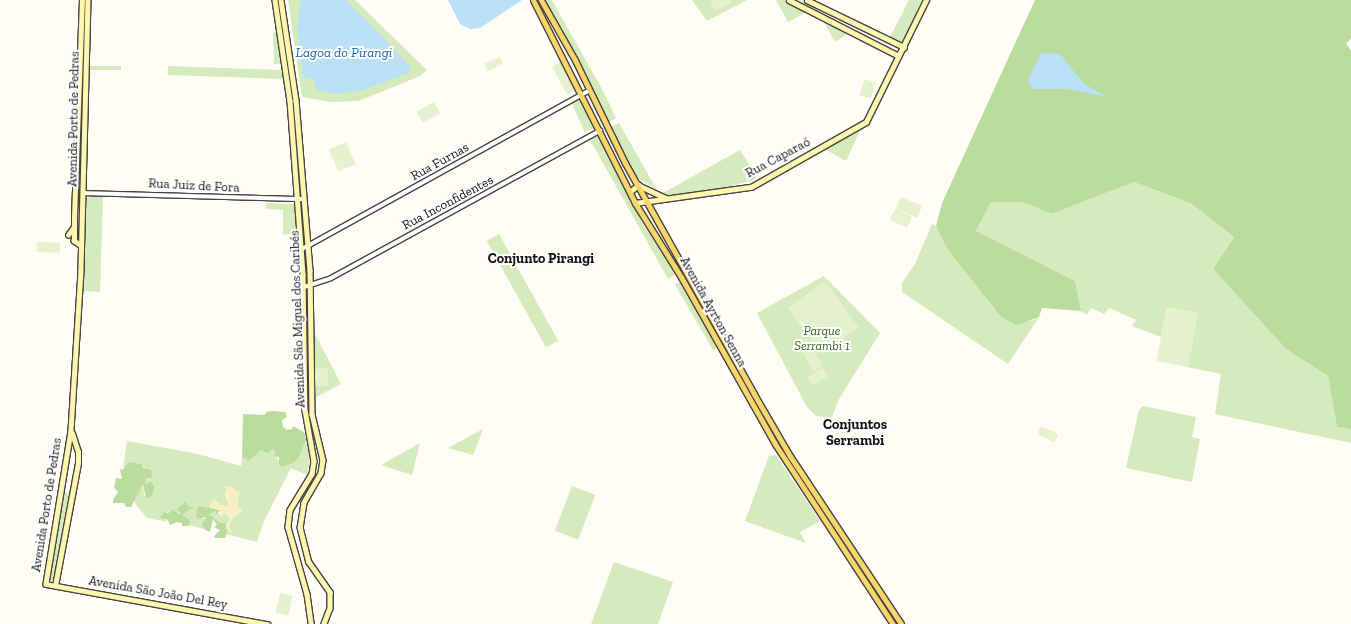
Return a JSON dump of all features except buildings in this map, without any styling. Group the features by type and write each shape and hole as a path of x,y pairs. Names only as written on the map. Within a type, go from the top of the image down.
{"main road":[{"name":"Avenida Porto de Pedras","path":"74,238 82,0"},
{"name":"Avenida Porto de Pedras","path":"46,584 70,431 82,239 88,0"},
{"name":"Avenida São Miguel dos Caribés","path":"275,0 290,101 304,287 305,410 314,461 312,474 290,510 288,527 307,594 311,624"},
{"name":"Avenida São Miguel dos Caribés","path":"281,0 296,100 308,246 311,287 312,414 323,460 321,472 302,509 301,536 309,562 330,592 330,608 324,624"},
{"name":"Avenida Ayrton Senna","path":"533,0 635,203 681,277 748,398 827,526 893,624"},
{"name":"Avenida Ayrton Senna","path":"541,0 575,60 588,91 646,201 754,394 790,456 901,624"},
{"path":"789,0 899,56 926,0"},
{"path":"807,0 904,47"},
{"path":"836,23 840,16"},
{"name":"Rua Caparaó","path":"635,203 751,187 869,120 899,56"},
{"path":"630,192 638,185 666,198"},
{"path":"68,235 72,232 74,224"},
{"path":"74,238 82,239"},
{"path":"74,238 81,246"},
{"path":"748,398 754,394"},
{"name":"Avenida Porto de Pedras","path":"55,586 78,463 78,452 70,431"},
{"path":"302,490 309,494"},
{"name":"Avenida São João Del Rey","path":"46,584 267,624"}],"street":[{"name":"Rua Furnas","path":"302,249 588,91"},
{"name":"Rua Inconfidentes","path":"304,287 311,287 331,278 600,131"},
{"name":"Rua Juiz de Fora","path":"83,193 304,199"}],"green space":[{"name":"Lagoa do Pirangi","path":"288,0 355,0 427,70 420,76 359,101 330,102 302,97"},
{"path":"544,0 552,0 602,89 616,118 608,123"},
{"path":"692,0 747,0 707,21"},
{"path":"713,0 730,0 732,2 716,11 710,2"},
{"path":"776,0 785,0 807,12 788,22"},
{"path":"909,0 922,0 902,42 890,37"},
{"path":"1035,0 1351,0 1351,39 1346,43 1351,51 1351,429 1337,427 1328,376 1286,349 1213,269 1234,237 1192,204 1134,182 1052,214 1023,202 991,202 976,231 1075,281 1081,311 1042,308 1039,317 1017,325 1001,317 946,247 936,226 942,203"},
{"path":"823,20 849,33 835,42"},
{"path":"273,32 278,32 282,64 274,64"},
{"path":"500,57 503,64 487,71 484,64"},
{"path":"562,61 576,88 568,96 552,67"},
{"path":"90,66 121,66 121,70 90,70"},
{"path":"168,66 280,70 285,77 284,79 168,75"},
{"path":"865,79 876,83 870,99 859,95"},
{"path":"580,97 594,128 585,132 571,101"},
{"path":"434,102 440,113 423,123 417,112"},
{"path":"619,123 657,190 638,178 609,128"},
{"path":"862,126 846,161 824,149"},
{"path":"599,133 642,223 676,274 668,279 589,138"},
{"path":"346,142 356,164 338,172 329,150"},
{"path":"740,150 757,177 754,180 719,189 665,196 663,193"},
{"path":"1134,182 1192,204 1234,237 1213,269 1286,349 1328,376 1337,427 1351,429 1351,443 1215,414 1221,374 1187,367 1198,313 1167,307 1161,337 1132,326 1136,320 1109,308 1104,314 1091,308 1087,315 1081,311 1075,281 976,231 991,202 1023,202 1052,214"},
{"path":"92,196 103,197 100,292 83,291 86,199"},
{"path":"901,197 922,206 917,218 896,209"},
{"path":"266,203 295,204 298,232 283,235 283,210 266,209"},
{"path":"895,209 912,217 907,228 890,220"},
{"path":"932,224 936,226 946,247 978,285 993,308 1032,321 1039,317 1008,364 902,292 902,283 915,264"},
{"path":"499,234 558,341 546,347 487,241"},
{"path":"37,242 60,243 60,253 37,252"},
{"name":"Parque Serrambi 1","path":"824,276 880,333 839,399 831,419 815,415 807,407 757,313"},
{"path":"681,281 719,347 713,350 675,284"},
{"path":"825,281 859,327 821,354 788,308"},
{"path":"1167,307 1198,313 1188,367 1157,361"},
{"path":"315,334 341,384 316,397 314,338"},
{"path":"811,344 822,366 813,371 801,349"},
{"path":"316,368 328,368 328,386 316,386"},
{"path":"823,368 828,377 812,385 807,377"},
{"path":"1143,406 1196,417 1192,437 1200,439 1192,482 1126,468 1139,410"},
{"path":"266,412 285,412 287,417 282,420 283,427 287,430 292,429 293,426 304,432 306,440 299,457 294,463 282,467 279,464 279,457 274,456 275,452 272,449 268,453 261,450 249,461 242,457 243,414 265,415"},
{"path":"1041,426 1058,434 1054,442 1037,434"},
{"path":"483,429 473,455 448,448"},
{"path":"306,440 310,460 307,475 291,468 264,521 257,542 226,534 227,529 231,531 229,525 234,516 242,512 237,504 239,492 231,487 225,494 229,506 219,505 218,502 210,504 210,508 202,508 202,518 207,520 204,529 190,525 182,516 189,507 183,503 179,514 175,511 166,512 164,519 168,522 147,518 134,502 136,493 143,483 144,496 152,496 155,485 146,485 145,480 153,477 140,463 133,463 123,470 127,441 198,454 241,466 242,457 249,461 261,450 272,449 282,467 294,463 299,457"},
{"path":"420,443 412,475 381,465"},
{"path":"776,455 820,521 800,532 806,543 745,521 769,456"},
{"path":"129,462 142,464 143,468 151,470 153,477 146,479 145,484 151,482 155,487 152,496 146,498 143,484 131,507 126,507 124,503 113,503 113,500 118,492 114,488 116,478 122,479 120,469 123,470"},
{"path":"572,486 595,495 578,540 555,531"},
{"path":"66,492 69,494 53,580 50,580 48,577 64,493"},
{"path":"185,501 189,507 194,507 182,515 190,520 189,526 182,526 182,523 177,522 170,525 168,520 160,518 164,512 168,513 173,510 179,514 181,513 177,510"},
{"path":"199,506 220,510 216,516 216,511 209,514 220,523 226,523 227,533 225,538 215,538 214,536 220,530 214,527 217,525 213,519 210,532 205,530 202,525 206,517 197,519 196,515 197,508"},
{"path":"216,511 216,516 219,513 223,518 221,513 225,513 231,519 226,524 220,523 208,514"},
{"path":"614,562 673,582 658,624 591,624"},
{"path":"280,593 293,596 288,615 276,612"}],"sand":[{"path":"225,485 240,492 237,504 243,512 234,516 229,525 232,532 230,534 226,527 230,517 223,512 223,518 219,510 209,507 214,498 219,505 229,506"}],"water":[{"name":"Lagoa do Pirangi","path":"301,0 346,0 411,68 408,73 360,91 334,94 316,90 313,77 308,79 303,75 297,28"},
{"path":"448,0 522,0 480,28 470,29 460,24"},
{"path":"1041,53 1060,54 1084,84 1108,97 1067,89 1032,89 1028,80"}],"district":[{"name":"Conjunto Pirangi","path":"541,259"},
{"name":"Conjuntos Serrambi","path":"855,434"}]}
